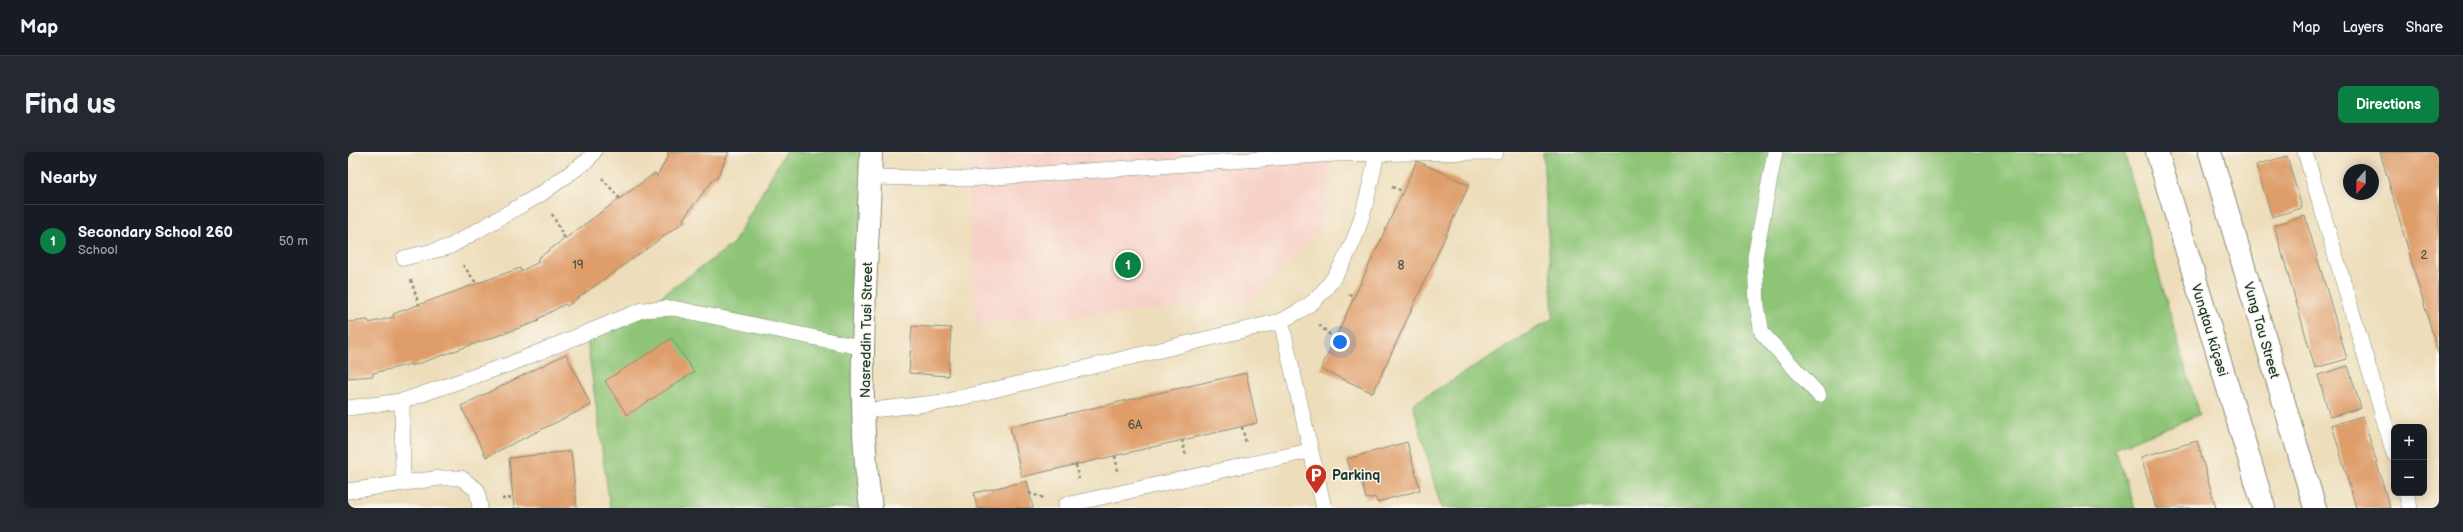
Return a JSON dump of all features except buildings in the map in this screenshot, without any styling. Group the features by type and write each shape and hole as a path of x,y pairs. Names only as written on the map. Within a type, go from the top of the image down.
{"main road":[{"name":"Nasreddin Tusi Street","path":"871,152 864,348 865,469 871,508"},
{"name":"Vunqtau küçəsi","path":"2157,152 2264,508"},
{"name":"Vung Tau Street","path":"2210,152 2315,508"}],"lane":[{"path":"864,411 943,402 1281,321 1316,299 1346,260 1354,240 1377,152"},
{"path":"870,177 968,179 1377,152 1496,152"},
{"path":"1775,152 1755,257 1756,306 1762,333 1819,395"},
{"path":"2305,152 2391,444"},
{"path":"404,258 449,247 541,194 591,157"},
{"path":"348,408 402,401 510,364 642,310 672,308 864,348"},
{"path":"1281,321 1324,508"},
{"path":"402,401 404,483"},
{"path":"1066,508 1066,505 1310,451"},
{"path":"348,490 440,478 462,478 477,490 480,508"},
{"path":"2407,496 2410,508"}],"path":[{"path":"591,157 620,199"},
{"path":"541,194 565,239"}],"shaded area":[{"path":"967,152 1335,152 1320,227 1249,303 975,324"}],"green space":[{"path":"785,152 870,152 872,508 610,508 586,333 620,326 733,244"},
{"path":"1543,152 2124,152 2199,415 2115,448 2135,508 1441,508 1413,404 1553,318"}],"place":[{"name":"Secondary School 260","path":"1128,265"},
{"name":"Parkinq","path":"1316,494"}]}
